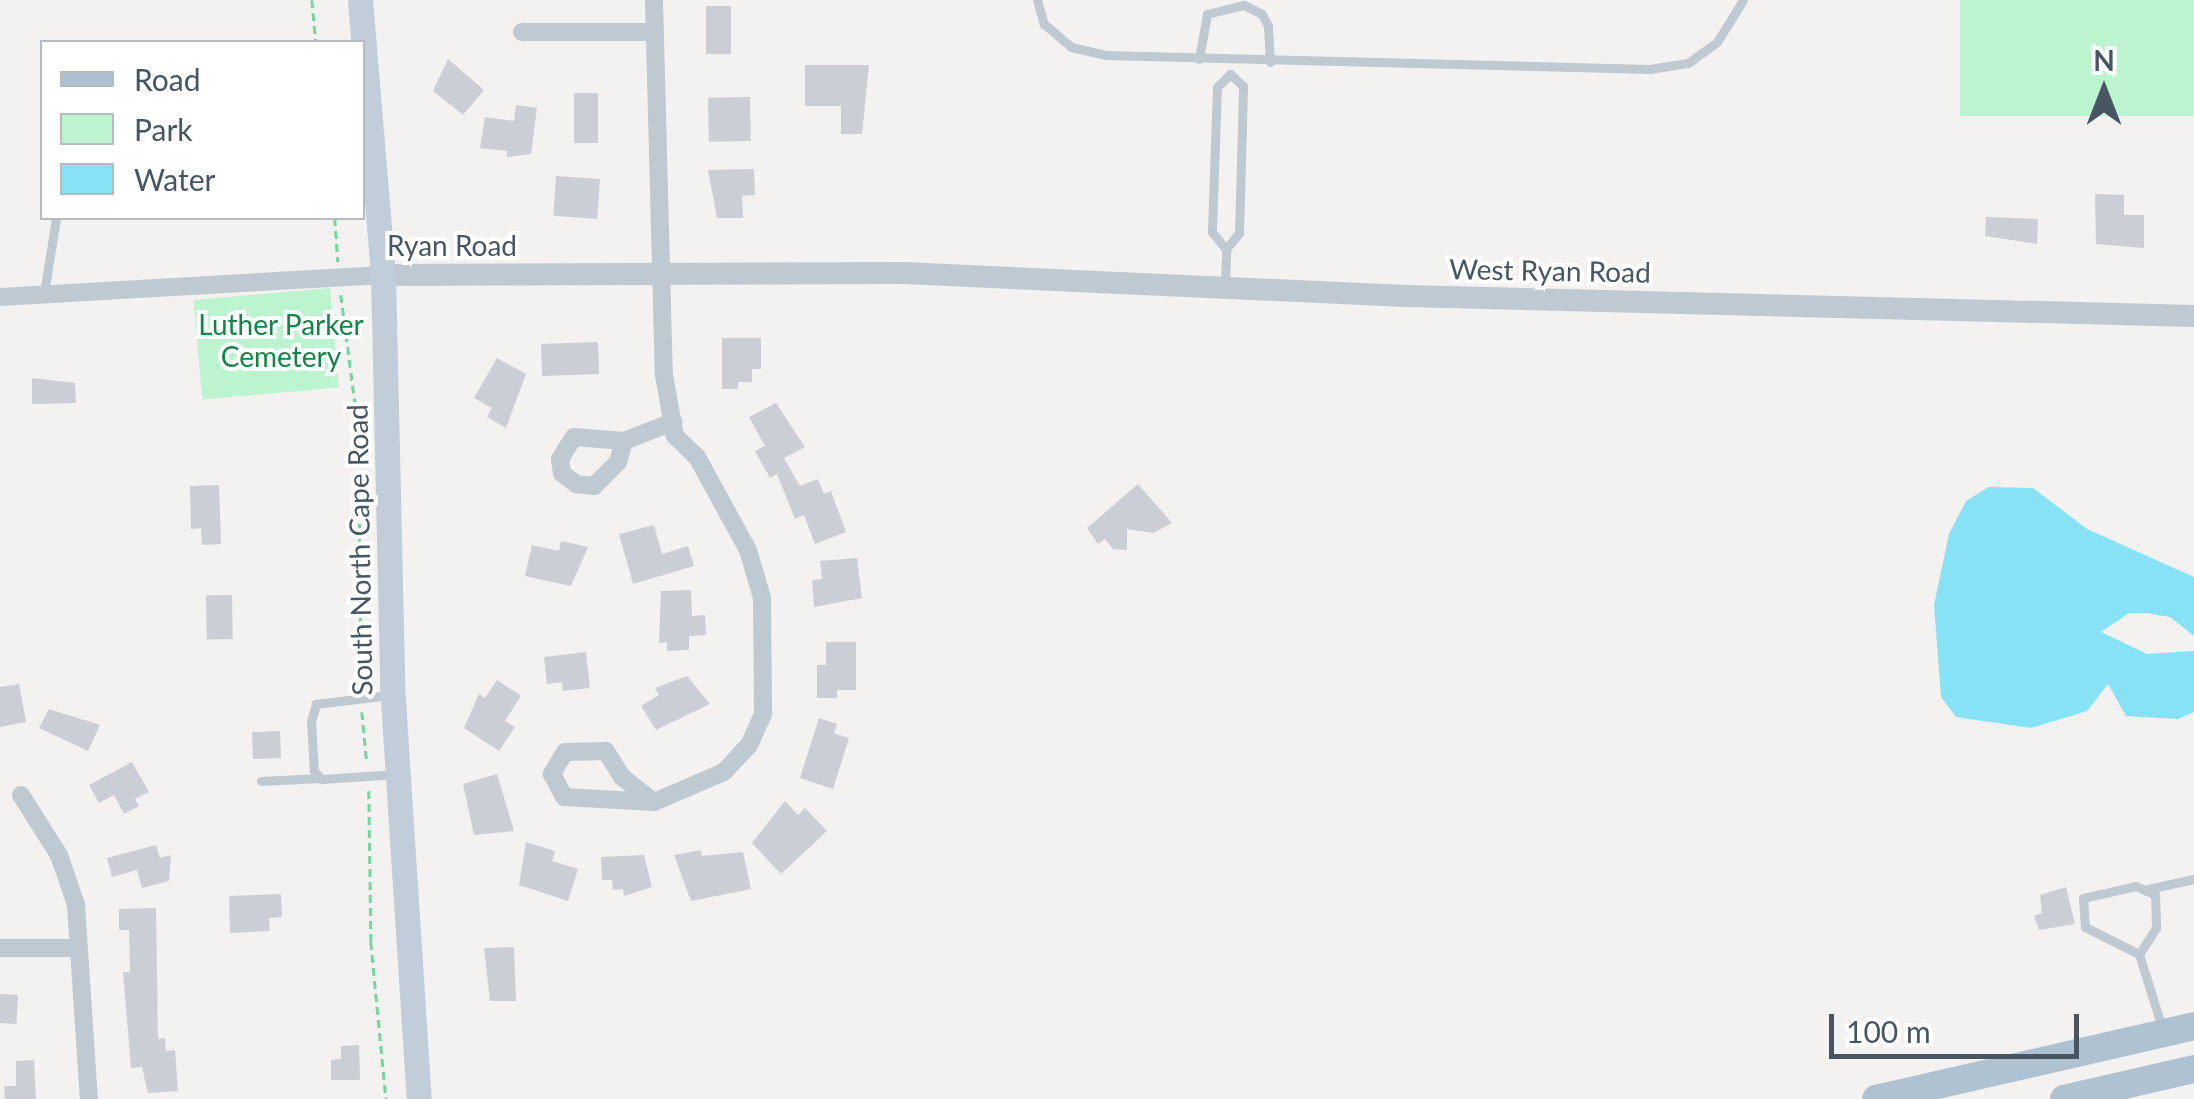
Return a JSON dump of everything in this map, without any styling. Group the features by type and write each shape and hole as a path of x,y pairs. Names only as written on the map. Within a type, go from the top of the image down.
{"main road":[{"name":"South North Cape Road","path":"360,0 363,40"},
{"name":"South North Cape Road","path":"365,60 383,275 393,695 419,1099"},
{"path":"1876,1099 2194,1026"},
{"path":"2064,1099 2194,1069"}],"street":[{"path":"654,0 661,277 672,422 748,550 762,598 763,714 749,745 724,772 654,802 564,797 552,774 564,752 606,750 622,777 654,802"},
{"path":"522,32 655,32"},
{"name":"Ryan Road","path":"0,298 383,275 661,277 904,273"},
{"name":"West Ryan Road","path":"904,273 1225,288 2194,316"},
{"path":"624,441 672,422"},
{"path":"21,795 59,855 76,905 89,1099"},
{"path":"0,948 76,948"}],"lane":[{"path":"1037,0 1044,24 1071,47 1131,58 1650,69 1688,63 1717,42 1742,0"},
{"path":"1199,59 1207,14 1244,5 1262,14 1268,26 1270,62"},
{"path":"1226,249 1212,232 1218,87 1230,74 1231,60"},
{"path":"1225,288 1226,249 1239,233 1243,86 1230,74"},
{"path":"44,296 56,220"},
{"path":"320,778 310,721 316,704 393,695"},
{"path":"261,782 397,774"},
{"path":"2139,954 2085,927 2078,910 2083,898 2102,891 2148,889 2194,879"},
{"path":"2148,889 2159,913 2139,954 2164,1033"}],"path":[{"path":"312,0 316,40"},
{"path":"335,220 338,262"}],"green space":[{"path":"1960,0 2194,0 2194,116 1960,116"},
{"name":"Luther Parker Cemetery","path":"330,288 339,388 202,400 194,300"}],"water":[{"path":"1989,487 2033,488 2087,529 2194,577 2194,636 2170,617 2147,613 2129,613 2101,632 2147,654 2194,651 2194,712 2178,719 2126,716 2108,684 2087,711 2031,728 1956,717 1941,697 1934,605 1949,534 1966,501"}],"building":[{"path":"706,6 731,6 731,54 706,54"},
{"path":"448,59 484,90 463,115 433,91"},
{"path":"805,65 869,65 862,134 841,134 841,106 805,106"},
{"path":"574,93 598,93 598,143 574,143"},
{"path":"750,97 751,141 709,142 708,98"},
{"path":"516,105 537,108 531,154 507,157 507,151 480,148 485,117 514,121"},
{"path":"754,169 755,195 742,196 743,218 717,218 708,170"},
{"path":"556,176 600,179 597,219 553,216"},
{"path":"2095,194 2124,195 2124,215 2144,215 2144,248 2096,244"},
{"path":"1986,217 2038,219 2037,244 1985,236"},
{"path":"722,338 761,338 761,369 752,369 752,382 738,382 738,389 722,389"},
{"path":"598,342 599,374 542,376 541,344"},
{"path":"497,358 526,374 506,428 487,417 492,408 474,398"},
{"path":"32,378 75,383 76,403 32,404"},
{"path":"776,403 805,447 784,458 800,486 818,479 824,494 831,491 846,532 815,544 804,515 795,519 777,474 770,478 755,451 765,446 749,417"},
{"path":"1138,484 1172,523 1153,533 1127,529 1127,550 1113,549 1105,539 1098,544 1087,528"},
{"path":"219,485 221,544 202,545 201,528 191,529 190,486"},
{"path":"654,525 662,554 688,546 694,566 633,584 619,534"},
{"path":"561,541 588,547 571,586 525,576 532,545 559,551"},
{"path":"857,558 862,598 814,607 812,580 822,579 820,561"},
{"path":"691,590 692,616 705,615 706,635 689,636 689,650 667,651 667,642 659,643 661,591"},
{"path":"206,595 232,595 233,639 207,639"},
{"path":"826,642 856,642 856,690 837,690 837,698 817,698 817,665 826,665"},
{"path":"586,652 590,688 563,691 562,682 547,684 544,657"},
{"path":"687,676 710,704 656,730 641,706 659,695 655,688"},
{"path":"497,680 521,696 505,721 515,727 499,751 464,728 479,694 485,698"},
{"path":"19,684 26,722 0,727 0,687"},
{"path":"49,709 100,725 88,751 39,728"},
{"path":"819,718 837,724 834,733 849,738 833,789 800,778"},
{"path":"280,731 281,758 253,759 252,732"},
{"path":"132,762 149,792 135,799 139,806 124,814 114,795 99,803 89,785"},
{"path":"497,774 514,831 474,835 463,784"},
{"path":"785,801 798,815 805,808 827,831 781,874 752,843"},
{"path":"526,842 555,851 552,861 578,869 568,901 519,885"},
{"path":"156,845 160,858 171,855 169,881 142,888 137,870 112,877 107,858"},
{"path":"701,850 702,856 743,852 751,889 691,901 674,855"},
{"path":"644,855 652,887 624,896 623,889 613,890 612,880 602,880 601,857"},
{"path":"2066,887 2075,924 2039,930 2034,916 2042,913 2040,895"},
{"path":"281,894 282,917 269,918 270,931 230,933 229,896"},
{"path":"156,908 158,1039 165,1038 166,1051 175,1050 178,1091 148,1093 142,1067 131,1068 123,972 130,972 129,930 119,930 119,909"},
{"path":"514,947 516,1001 490,1001 484,948"},
{"path":"0,994 18,995 16,1024 0,1023"},
{"path":"359,1045 360,1080 331,1080 331,1060 341,1059 341,1046"},
{"path":"34,1060 36,1099 5,1099 4,1086 16,1086 16,1061"}]}
